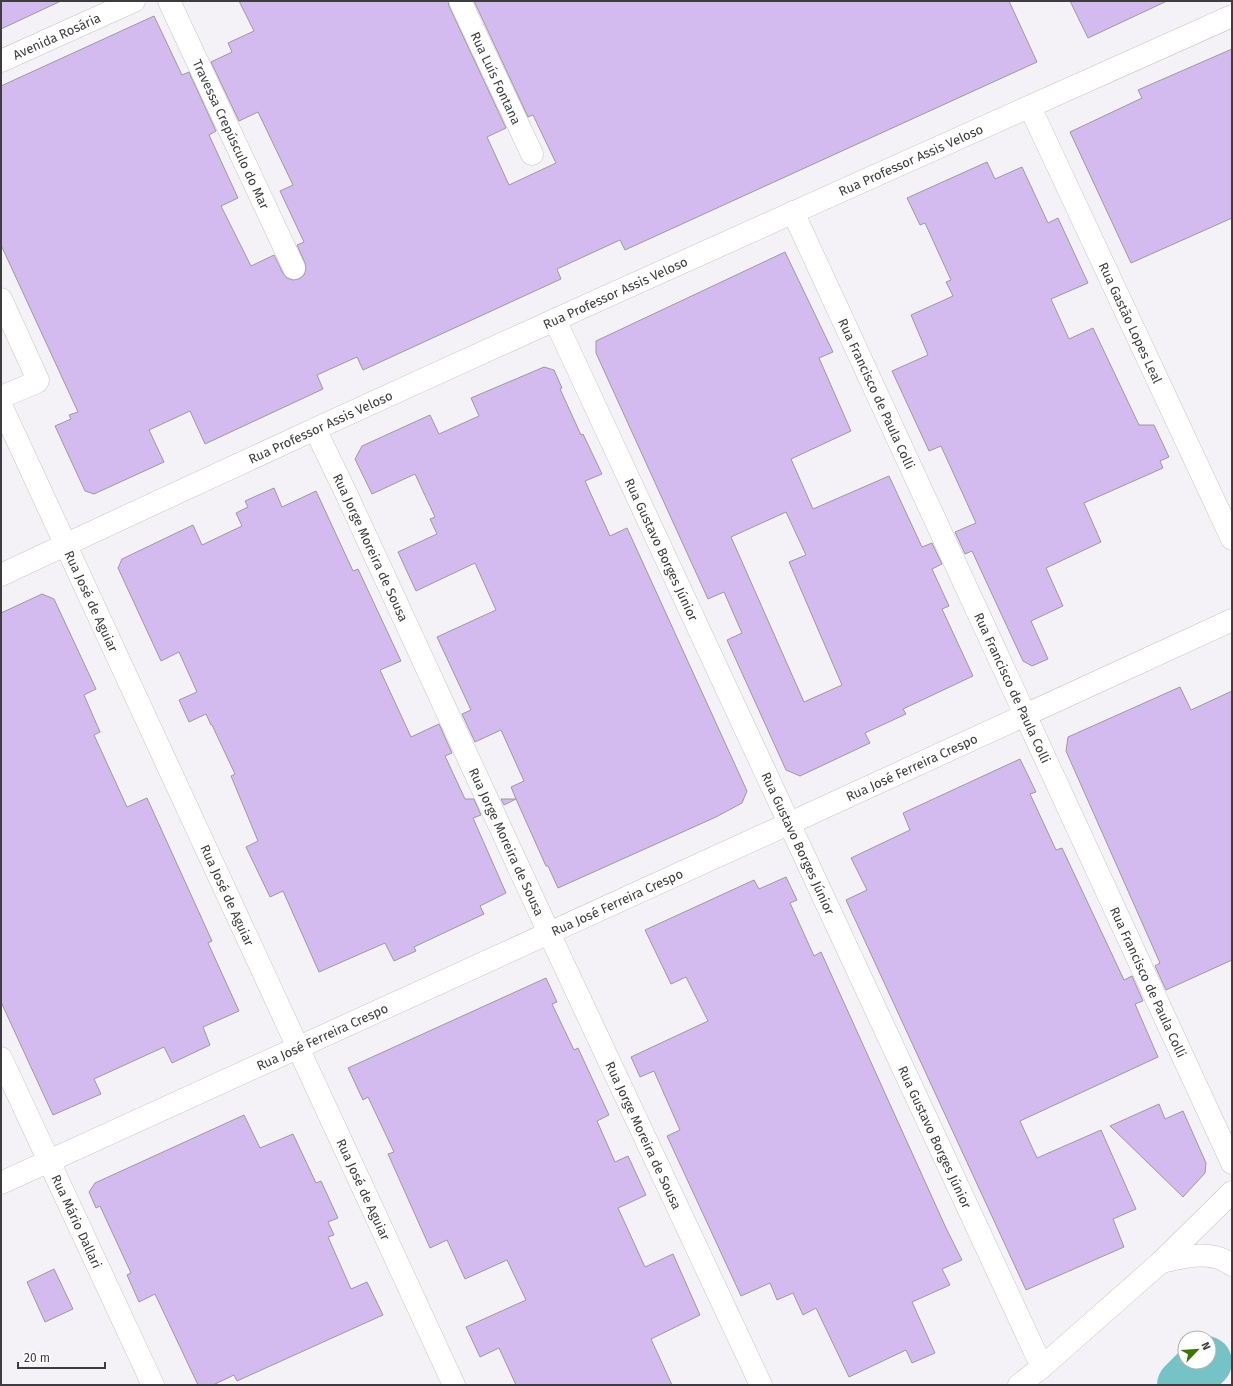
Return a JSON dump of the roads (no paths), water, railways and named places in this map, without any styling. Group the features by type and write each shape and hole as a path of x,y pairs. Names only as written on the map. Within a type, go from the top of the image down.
{"street":[{"name":"Avenida Rosária","path":"1,61 134,1"},
{"name":"Travessa Crepúsculo do Mar","path":"169,1 294,268"},
{"name":"Rua Luís Fontana","path":"460,1 532,154"},
{"name":"Rua Professor Assis Veloso","path":"1,575 315,429 555,320 1232,16"},
{"name":"Rua Gastão Lopes Leal","path":"1030,107 1232,539"},
{"name":"Rua Francisco de Paula Colli","path":"793,212 1232,1163"},
{"path":"1,299 38,382 1,397"},
{"name":"Rua Gustavo Borges Júnior","path":"555,320 788,824 1042,1367"},
{"name":"Rua José de Aguiar","path":"1,405 454,1385"},
{"name":"Rua Jorge Moreira de Sousa","path":"315,429 345,490 549,933 761,1385"},
{"name":"Rua José Ferreira Crespo","path":"1,1183 1025,716 1232,620"},
{"name":"Rua Mário Dallari","path":"1,1058 153,1385"},
{"path":"1019,1385 1042,1367 1161,1262 1232,1192"},
{"path":"1161,1262 1190,1256 1211,1255 1231,1264"}],"waterway":[{"path":"1183,1385 1198,1370"}]}
